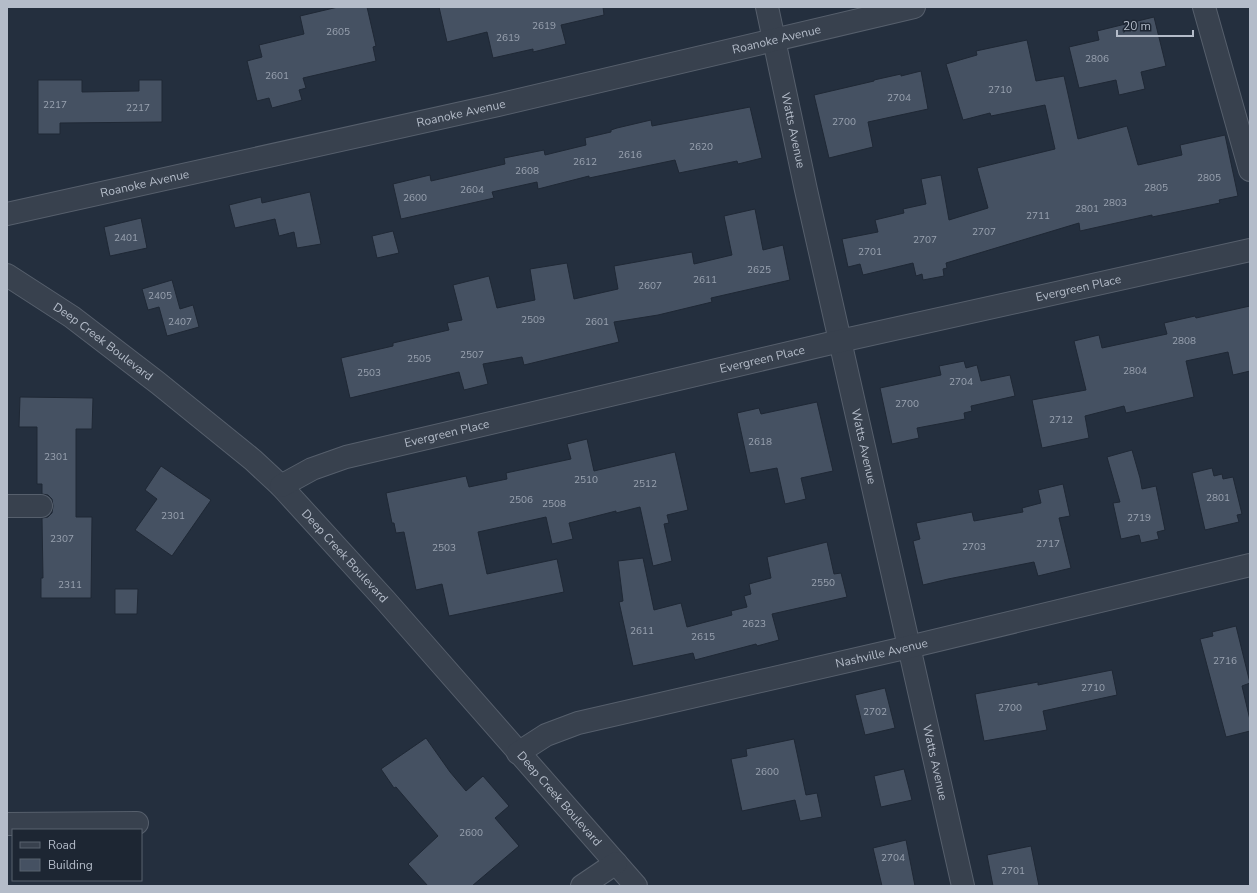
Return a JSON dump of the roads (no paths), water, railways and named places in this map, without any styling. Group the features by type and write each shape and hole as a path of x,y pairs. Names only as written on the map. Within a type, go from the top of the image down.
{"street":[{"name":"Watts Avenue","path":"767,7 840,340 963,886"},
{"name":"Roanoke Avenue","path":"7,214 498,105 914,7"},
{"path":"1204,7 1250,170"},
{"name":"Evergreen Place","path":"281,486 312,469 346,457 840,340 1250,250"},
{"name":"Deep Creek Boulevard","path":"7,275 72,317 158,383 253,460 281,486 386,601 636,886"},
{"path":"7,506 41,506"},
{"name":"Nashville Avenue","path":"518,753 546,735 578,723 909,647 1250,565"},
{"path":"7,824 137,823"},
{"path":"582,886 616,863"}]}
